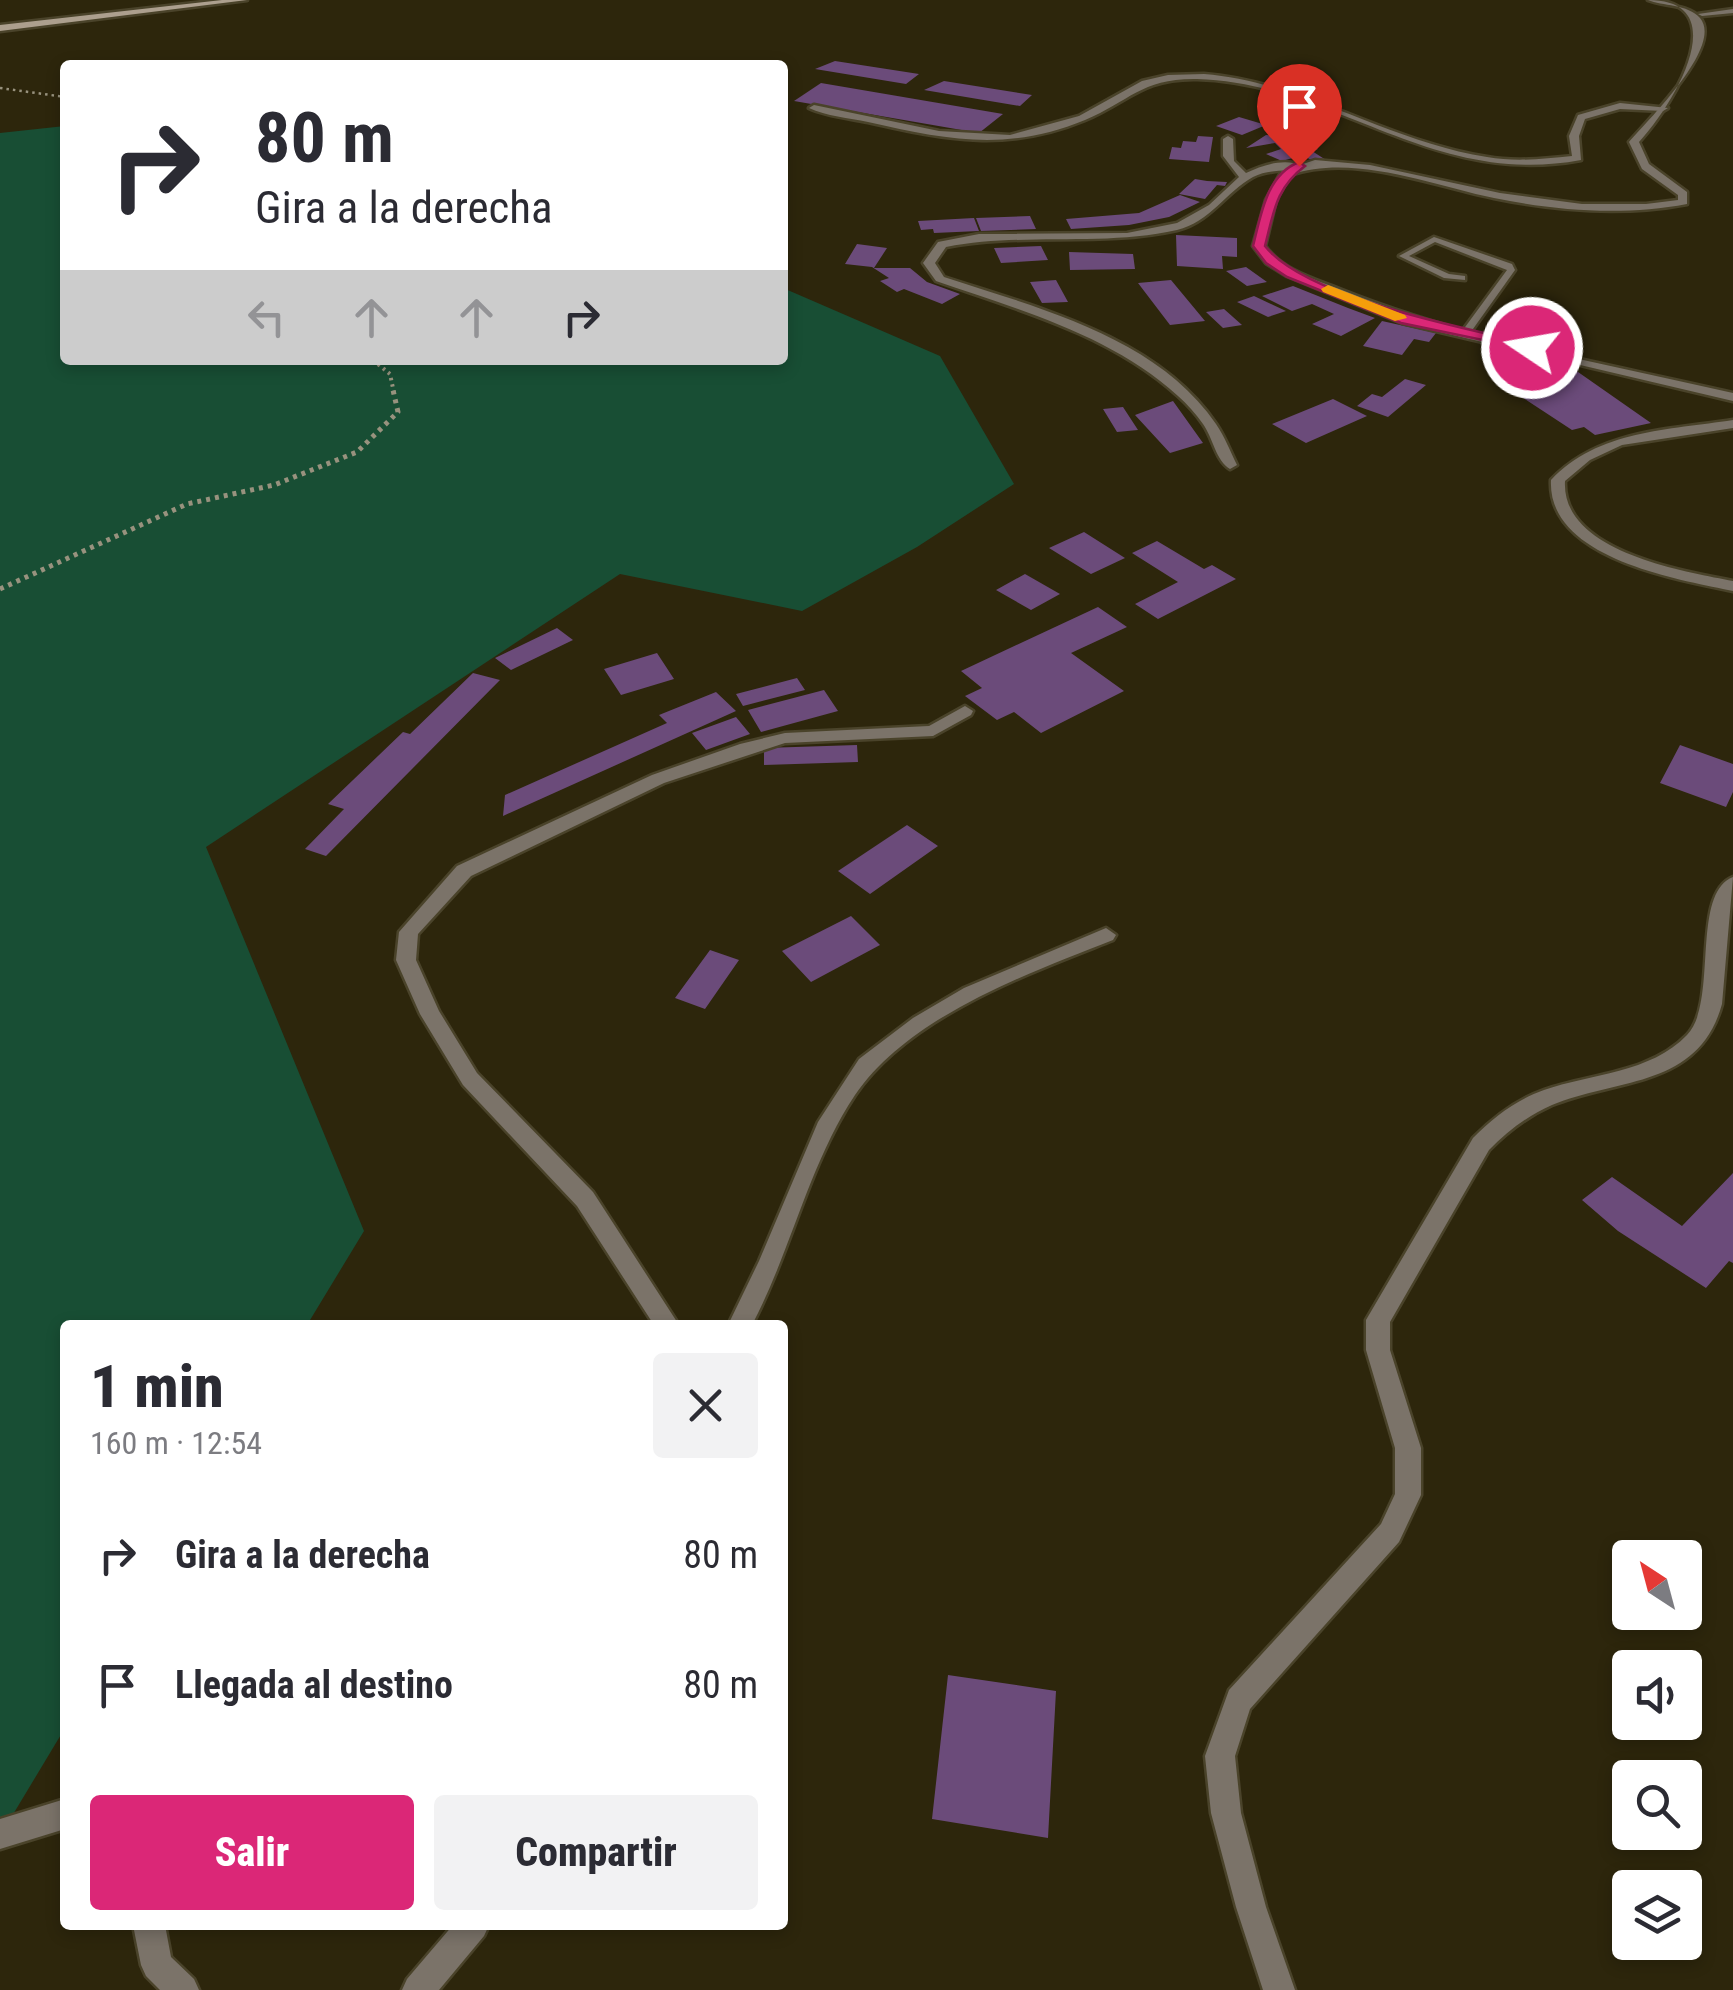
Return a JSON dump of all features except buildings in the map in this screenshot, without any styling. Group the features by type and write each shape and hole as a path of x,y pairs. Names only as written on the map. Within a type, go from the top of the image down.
{"main road":[{"path":"0,28 242,0"}],"street":[{"path":"1652,0 1702,14 1733,11"},
{"path":"1230,465 1209,423 1164,379 1115,345 940,279 929,263 942,244 979,237 1127,236 1180,226 1213,207 1244,177 1268,166 1315,163 1370,168 1500,196 1582,206 1646,207 1683,202 1683,194 1648,170 1636,154 1634,142 1693,72 1710,40 1709,22 1702,14"},
{"path":"814,108 982,139 1013,138 1105,108 1137,86 1180,77 1228,79 1320,103 1459,157 1514,166 1547,165 1577,158 1574,136 1582,116 1620,106 1663,108"},
{"path":"1228,139 1225,151 1230,164 1244,177"},
{"path":"1299,166 1286,173 1271,200 1259,246 1270,261 1291,274 1406,320 1733,397"},
{"path":"1733,424 1619,442 1585,457 1558,480 1558,503 1575,526 1614,552 1680,576 1733,586"},
{"path":"665,1320 586,1199 470,1078 430,1014 406,960 409,932 464,871 658,779 785,738 933,731 965,711"},
{"path":"1278,1990 1226,1813 1220,1756 1240,1700 1390,1533 1408,1495 1408,1448 1378,1350 1378,1320 1481,1144 1503,1122 1531,1104 1655,1065 1680,1053 1699,1037 1709,1014 1720,903 1733,884"},
{"path":"743,1320 762,1288 802,1185 839,1105 867,1064 936,1010 1004,976 1106,935"},
{"path":"0,1834 60,1816"},
{"path":"150,1930 157,1965 183,1990"},
{"path":"418,1990 468,1930"}],"lane":[{"path":"1462,278 1447,276 1403,256 1434,239 1509,266 1511,270 1465,334"}],"path":[{"path":"0,88 60,96"},
{"path":"0,589 188,504 274,485 356,452 398,412 390,374 379,365"}],"green space":[{"path":"60,127 60,365 788,365 788,290 940,356 1014,484 917,547 802,611 620,574 206,847 364,1231 310,1320 60,1320 60,1736 0,1836 0,133"}],"slow traffic":[{"path":"1328,289 1400,318"}],"route":[{"path":"1299,166 1286,173 1271,200 1259,246 1270,261 1291,274 1406,320 1532,348"}]}
